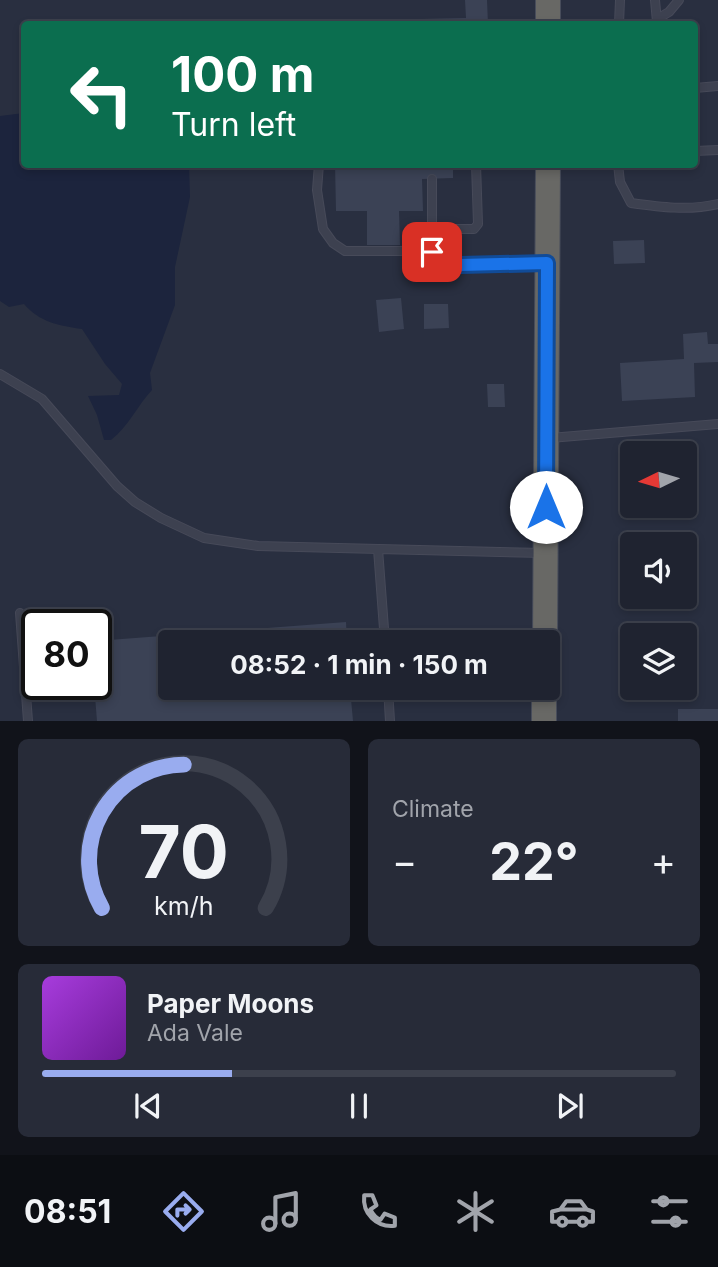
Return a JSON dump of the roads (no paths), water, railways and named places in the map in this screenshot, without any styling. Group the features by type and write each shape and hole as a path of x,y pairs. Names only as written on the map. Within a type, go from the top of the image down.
{"highway":[{"path":"548,0 548,21"},
{"path":"545,630 548,168"},
{"path":"544,700 544,721"}],"lane":[{"path":"619,21 620,0"},
{"path":"655,0 657,21"},
{"path":"658,21 678,0"},
{"path":"698,88 718,86"},
{"path":"698,151 718,150"},
{"path":"319,168 317,190 323,229 333,243 345,251 432,252 460,265 547,263"},
{"path":"432,229 474,229 478,224 476,168"},
{"path":"618,168 620,182 631,203 665,208 702,208 718,204"},
{"path":"432,179 432,252"},
{"path":"0,374 42,400 117,486 135,502 184,530 204,538 258,546 546,553"},
{"path":"547,438 718,424"},
{"path":"378,549 384,630"},
{"path":"20,613 28,721"},
{"path":"389,700 390,721"}],"water":[{"path":"21,113 21,168 189,168 190,197 175,267 175,305 150,373 152,390 123,429 111,440 104,440 88,396 119,395 122,384 82,329 43,319 24,304 9,307 0,301 0,116"}]}
